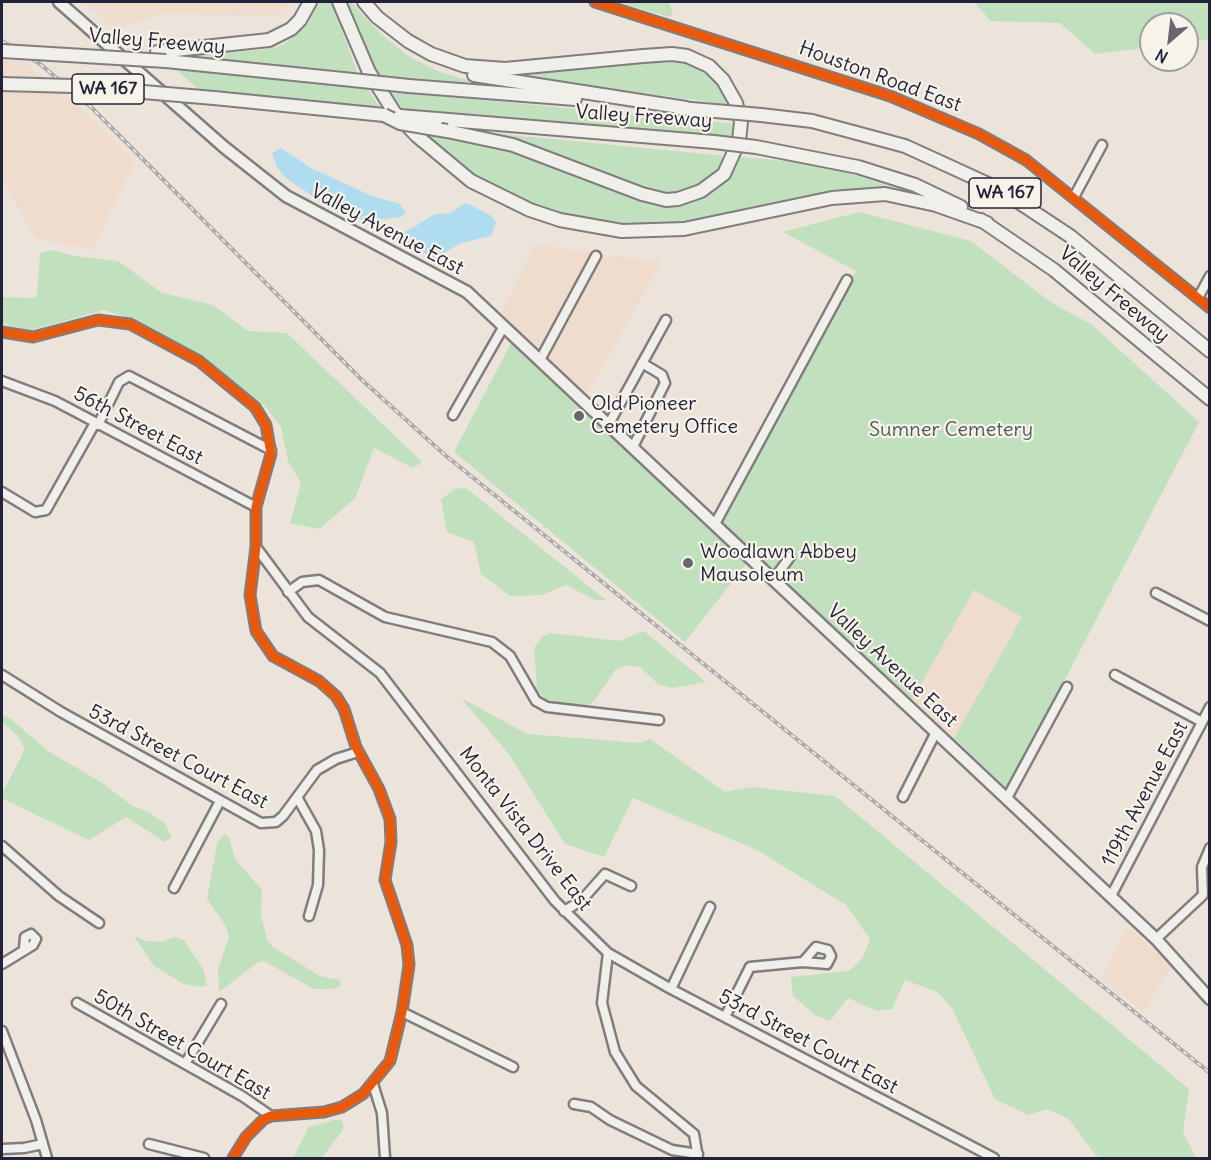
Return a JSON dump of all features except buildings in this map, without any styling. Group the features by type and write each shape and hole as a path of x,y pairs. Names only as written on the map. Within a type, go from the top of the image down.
{"highway":[{"path":"2,50 63,47 157,52 256,44 275,38 300,20 310,2"},
{"path":"339,2 361,58 394,111 417,136 471,181 489,192 550,217 591,227 622,231 684,229 832,198 885,194 936,205 987,224"},
{"path":"363,2 374,21 391,36 429,59 460,71 686,108"},
{"path":"363,2 408,41 439,57 465,66 505,69 643,56 672,54 687,56 709,66 723,80 736,103 741,122 739,141 724,174 701,191 678,199 666,200 642,195 513,145 400,123 384,115"},
{"name":"Valley Freeway","path":"2,50 166,61 409,86 686,108 812,121 905,146 999,189 1070,236 1209,351"},
{"name":"Valley Freeway","path":"2,84 73,86 384,115 714,142 808,156 886,175 949,200 1054,270 1209,399"}],"main road":[{"name":"Valley Avenue East","path":"58,2 259,177 327,220 454,284 504,326 1111,896 1156,939 1209,999"}],"street":[{"name":"Houston Road East","path":"595,2 918,106 1006,148 1026,160 1074,197 1209,308"},
{"path":"1074,197 1102,145"},
{"path":"540,360 596,256"},
{"path":"1198,298 1209,276"},
{"path":"715,524 847,280"},
{"path":"2,332 22,337 39,337 80,324 105,320 130,324 199,361 255,407 266,424 271,450 256,507 256,547 250,596 260,639 281,662 319,681 336,696 344,709 358,752 386,804 391,826 385,880 409,953 402,1012 390,1061 373,1084 342,1107 324,1112 271,1116 246,1137 233,1158"},
{"path":"605,422 611,420 666,320"},
{"path":"453,415 504,326"},
{"path":"633,447 665,383 662,375 642,363"},
{"path":"2,492 41,513 46,510 116,387 124,377 133,378 271,450"},
{"name":"56th Street East","path":"2,381 41,394 256,507"},
{"name":"Monta Vista Drive East","path":"256,547 308,617 380,673 564,910 608,953"},
{"path":"774,580 790,558"},
{"path":"288,592 302,582 319,580 385,617 492,642 510,656 536,701 547,707 659,720"},
{"path":"1156,593 1209,621"},
{"name":"53rd Street Court East","path":"2,675 254,821 269,823 283,816 317,770 336,759 358,752"},
{"path":"1115,675 1202,722"},
{"path":"1007,798 1067,687"},
{"name":"119th Avenue East","path":"1111,896 1209,707"},
{"path":"903,797 936,732"},
{"path":"297,797 316,831 319,850 318,885 309,916"},
{"path":"174,888 220,801"},
{"path":"2,846 59,896 99,923"},
{"path":"1156,939 1206,897 1202,867 1209,848"},
{"path":"564,910 581,901 605,874 631,886"},
{"path":"671,989 710,907"},
{"path":"2,964 24,948"},
{"path":"574,1104 591,1107 672,1150 698,1156 694,1134 636,1086 615,1052 602,1003 608,953"},
{"name":"53rd Street Court East","path":"608,953 671,989 994,1158"},
{"path":"725,1017 750,967 803,962"},
{"name":"50th Street Court East","path":"77,1003 271,1116"},
{"path":"185,1064 221,1004"},
{"path":"402,1012 513,1067"},
{"path":"2,1031 47,1158"},
{"path":"373,1084 382,1113 385,1158"},
{"path":"2,1149 24,1149 43,1144"},
{"path":"149,1144 204,1158"}],"shaded area":[{"path":"83,2 290,2 278,16 164,14 114,29"},
{"path":"22,60 73,100 135,161 92,250 36,238 2,180 2,61"},
{"path":"535,244 661,263 587,394 501,314"},
{"path":"975,590 1022,617 954,738 911,702"},
{"path":"1128,927 1172,966 1143,1012 1102,978"}],"green space":[{"path":"318,2 331,2 358,74 170,57 261,50 283,45 308,24"},
{"path":"346,2 351,2 382,35 407,55 437,71 477,83 380,76 362,43"},
{"path":"619,2 669,2 673,13 669,17"},
{"path":"974,2 1209,2 1209,39 1199,40 1199,12 1139,12 1139,48 1095,54 1060,23 991,21"},
{"path":"645,60 684,60 698,65 719,81 731,105 504,74"},
{"path":"176,69 368,89 381,109 201,92"},
{"path":"388,91 735,124 735,135 733,142 403,111"},
{"path":"422,132 496,146 655,206 689,204 707,196 722,185 741,157 797,162 838,170 905,191 870,189 834,193 695,222 663,226 612,225 538,209 493,187 470,173"},
{"path":"491,133 726,156 723,165 707,182 685,192 659,194"},
{"name":"Sumner Cemetery","path":"859,212 971,241 1053,304 1091,324 1199,422 1008,789 954,738 1022,617 974,590 911,702 719,519 793,379 856,271 783,232"},
{"path":"53,250 73,256 118,261 162,293 213,305 248,331 287,333 422,462 413,468 374,448 355,498 320,529 290,523 301,483 288,461 281,427 266,407 200,356 132,319 104,310 31,330 13,327 2,322 2,297 34,298 37,294 40,253"},
{"path":"511,343 746,564 685,642 454,452"},
{"path":"466,488 606,600 595,600 566,585 542,595 510,596 481,574 474,542 447,532 441,500 454,489"},
{"path":"644,631 706,682 672,688 659,685 640,667 627,665 616,669 594,701 588,705 555,702 544,698 537,689 534,648 542,637 551,633 619,641"},
{"path":"461,698 527,734 640,743 650,739 725,792 751,787 835,796 1189,1089 1183,1132 1196,1158 1098,1158 1069,1119 1047,1109 1028,1115 995,1099 953,1010 938,992 905,980 892,1009 877,1011 848,998 830,1021 815,1015 793,996 791,977 849,971 863,957 870,939 846,905 757,850 633,798 604,857 565,844 508,753"},
{"path":"2,715 11,719 48,751 101,782 131,805 150,813 165,824 172,837 165,842 126,817 89,840 3,799 3,792 25,749 17,735 2,722"},
{"path":"224,834 229,837 235,859 262,890 261,914 267,940 273,947 320,976 339,980 341,985 333,989 314,989 264,961 257,963 219,992 218,969 229,937 226,926 207,899 217,844"},
{"path":"134,936 146,941 161,942 175,937 184,940 204,971 207,985 200,987 184,984 154,966"},
{"path":"342,1120 344,1128 322,1158 293,1158 309,1127"}],"water":[{"path":"281,148 311,168 372,196 400,204 406,213 401,217 365,221 333,210 286,178 278,169 272,153"},
{"path":"466,203 490,215 496,222 491,236 461,243 435,258 390,238 435,214 450,213"}],"railway":[{"path":"2,41 40,64 91,107 362,380 445,455 1210,1073"}],"cycle path":[{"path":"595,2 890,96 979,134 1026,160 1210,308"},
{"path":"2,332 33,337 98,320 130,324 199,361 255,407 266,425 271,454 256,507 256,547 250,595 256,631 273,656 319,681 336,696 344,709 356,747 379,789 390,819 391,842 385,880 407,945 409,965 402,1012 390,1061 363,1094 342,1107 324,1112 271,1116 264,1119 246,1137 233,1158"}],"place":[{"name":"Old Pioneer Cemetery Office","path":"579,416"},
{"name":"Woodlawn Abbey Mausoleum","path":"688,563"}]}
